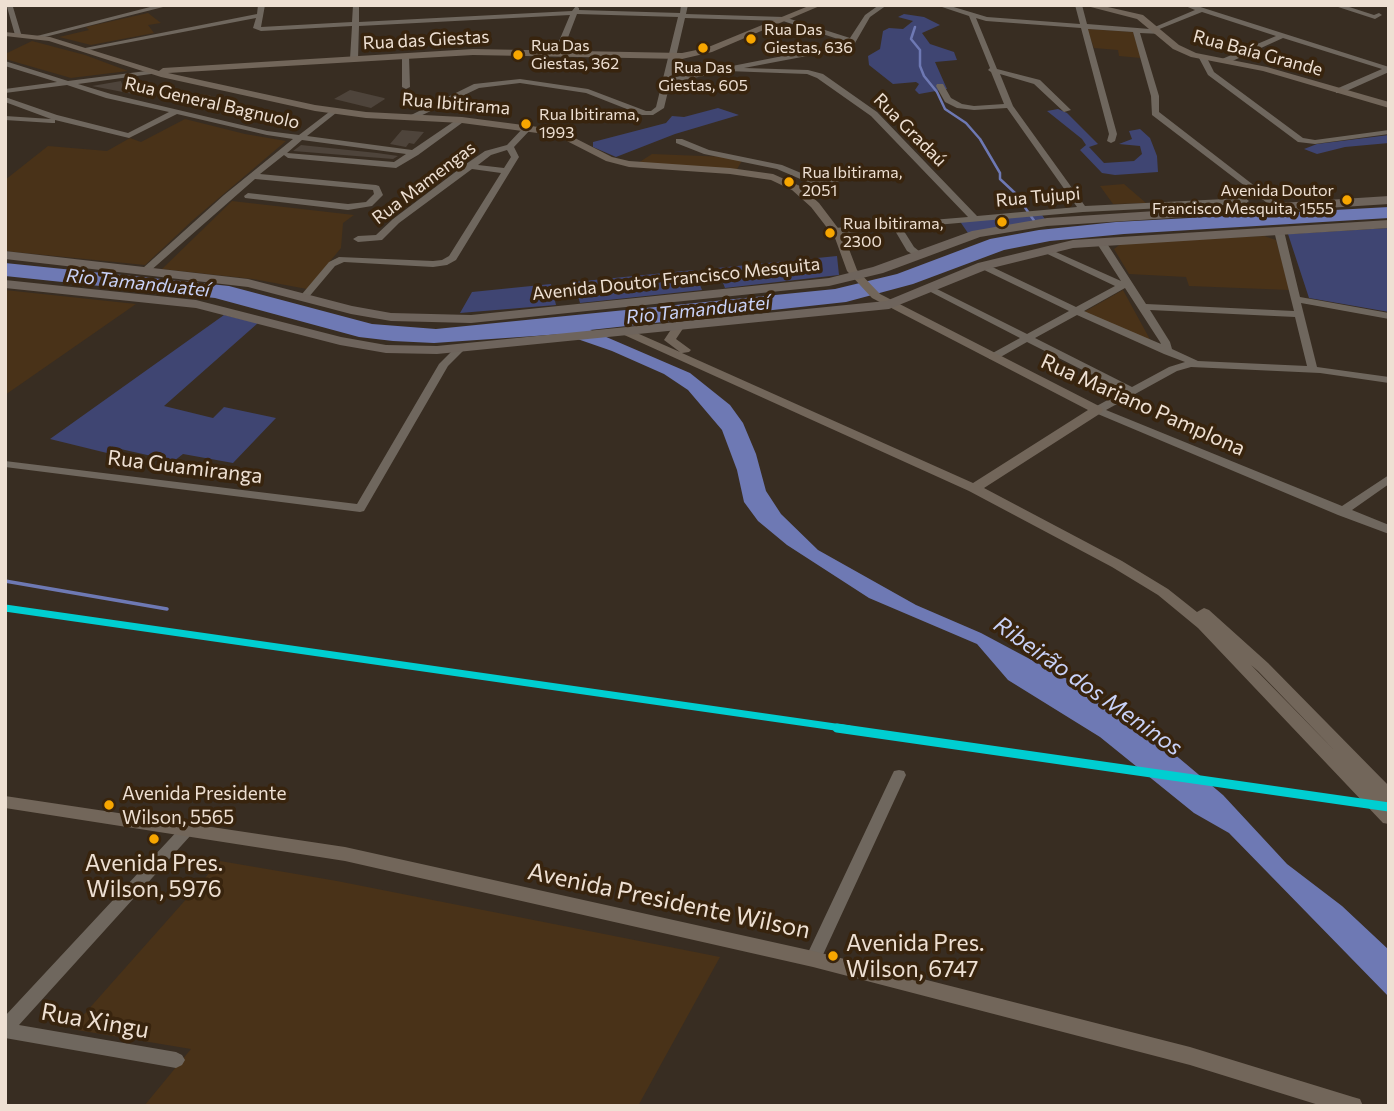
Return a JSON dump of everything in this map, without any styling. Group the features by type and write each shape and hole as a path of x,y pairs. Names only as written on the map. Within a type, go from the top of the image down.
{"highway":[{"name":"Avenida Doutor Francisco Mesquita","path":"5,255 248,282 351,310 391,317 459,319 857,278 977,234 1047,222 1389,200"},
{"path":"5,284 196,304 245,314 340,341 441,357 460,349 885,302 930,289 983,266 1044,250 1101,242 1389,224"}],"main road":[{"name":"Rua das Giestas","path":"151,72 473,52 672,56 702,52 818,5"},
{"name":"Rua Baía Grande","path":"1087,5 1132,14 1176,47 1203,58 1225,61 1389,105"},
{"name":"Rua Ibitirama","path":"5,34 37,37 84,48 151,72 333,111 462,120 527,128 558,134 598,154 629,164 774,177 808,197 835,231 857,278"},
{"name":"Rua Mariano Pamplona","path":"857,278 885,302 1097,410"},
{"path":"678,327 670,340 678,347 978,485 1159,578 1197,607 1263,667 1389,797"},
{"path":"619,333 978,485 1163,592 1203,624 1389,818"},
{"path":"978,485 1097,410"},
{"name":"Avenida Presidente Wilson","path":"5,802 345,854 813,958 1216,1063 1353,1106"}],"street":[{"path":"19,35 8,8 21,5"},
{"path":"37,37 168,5"},
{"path":"261,5 257,28 261,29 523,15 576,9 784,19 852,41"},
{"path":"354,59 356,5"},
{"path":"455,5 456,19"},
{"path":"522,5 523,15"},
{"path":"411,117 477,86 520,81 588,91 645,113 653,113 660,108 685,5"},
{"path":"666,81 841,47 852,41 867,16 884,5"},
{"path":"939,5 972,17 1136,31 1156,30 1201,10"},
{"path":"1078,5 1113,134 1111,141"},
{"path":"1186,5 1388,69"},
{"path":"1335,5 1388,19"},
{"path":"558,53 576,9"},
{"path":"84,48 260,15"},
{"path":"972,17 1009,106 1083,209"},
{"path":"1136,31 1155,96 1154,109 1158,117 1275,206"},
{"path":"1225,61 1282,36"},
{"path":"405,56 406,87"},
{"path":"1203,58 1210,73 1301,140 1315,142 1389,132"},
{"name":"Rua General Bagnuolo","path":"5,63 109,96 297,139 415,153"},
{"path":"992,69 1037,82 1067,110"},
{"path":"1339,91 1388,69"},
{"name":"Rua Gradaú","path":"730,70 808,72 820,76 874,114 975,219"},
{"path":"5,91 65,81 151,72"},
{"path":"940,86 948,100 960,106 1009,106"},
{"path":"5,99 66,120 130,136 176,112"},
{"path":"146,270 252,176 333,111"},
{"path":"5,118 66,120"},
{"path":"288,155 398,165 462,120"},
{"path":"306,296 332,264 342,259 433,264 449,261 515,157 510,147 527,128"},
{"path":"679,141 707,152 779,167 817,182 834,180 861,170"},
{"name":"Rua Mamengas","path":"358,239 380,238 397,221 469,166 488,153 510,147"},
{"path":"729,171 747,159"},
{"path":"469,166 507,171"},
{"path":"779,167 786,174 785,182"},
{"path":"248,196 358,207 376,201 379,195 376,188 252,176"},
{"name":"Rua Tujupi","path":"835,231 1083,209 1245,201"},
{"path":"896,225 910,248 919,255"},
{"path":"1279,231 1313,370"},
{"path":"1101,242 1124,284 1143,307 1180,366"},
{"path":"1044,250 1124,284"},
{"path":"983,266 1076,311 1199,364"},
{"path":"993,358 1124,284"},
{"path":"930,289 1132,391"},
{"path":"1296,299 1389,316"},
{"path":"1143,307 1300,314"},
{"name":"Rua Guamiranga","path":"5,464 360,508 441,357"},
{"path":"1097,410 1180,366 1199,364 1313,370 1389,380"},
{"name":"Rua Mariano Pamplona","path":"1097,410 1389,530"},
{"path":"1342,512 1389,478"},
{"path":"813,958 899,775"},
{"path":"5,1029 186,831"},
{"name":"Rua Xingu","path":"5,1029 176,1060"}],"shaded area":[{"path":"148,13 161,23 148,25 154,33 91,45 59,37 89,30 86,27"},
{"path":"904,14 924,17 940,25 922,33 930,44 954,52 957,60 935,62 947,89 919,94 915,90 919,84 916,82 893,84 869,65 868,56 880,49 883,31 889,28 903,29 913,21 898,17"},
{"path":"1087,29 1133,32 1141,58 1119,56 1118,50 1094,48"},
{"path":"32,41 85,55 128,71 71,78 5,59 5,54"},
{"path":"718,108 739,115 675,134 616,157 593,147 593,142 666,123 672,116 684,117"},
{"path":"1058,109 1067,113 1098,144 1089,147 1104,163 1134,161 1142,154 1140,146 1119,144 1132,139 1129,131 1140,129 1150,138 1157,156 1158,172 1115,175 1102,173 1080,150 1086,145 1082,139 1047,111"},
{"path":"185,119 286,141 145,265 5,251 5,180 48,146 107,151 130,138 141,142"},
{"path":"1389,135 1389,143 1345,147 1317,154 1304,149 1317,144"},
{"path":"652,154 743,159 736,171 638,163"},
{"path":"1124,184 1146,203 1113,204 1100,186"},
{"path":"232,201 354,215 343,223 341,248 307,289 253,279 162,269"},
{"path":"1040,212 1047,222 970,236 959,220"},
{"path":"1389,228 1389,312 1309,298 1288,234"},
{"path":"1264,236 1276,240 1290,290 1189,286 1186,277 1129,274 1114,249 1122,243"},
{"path":"837,256 839,275 725,288 717,268"},
{"path":"694,270 702,290 580,303 574,282"},
{"path":"551,284 556,305 460,313 472,292"},
{"path":"5,290 136,304 5,395"},
{"path":"1123,290 1153,345 1084,312"},
{"path":"224,315 258,323 164,406 213,418 224,407 276,418 233,463 183,454 174,461 116,448 107,453 50,439"},
{"path":"220,861 337,881 720,957 638,1106 144,1106 191,1049 71,1029"}],"water":[{"name":"Rio Tamanduateí","path":"1389,207 1389,218 1050,241 1004,250 913,284 846,302 590,330 690,373 730,405 743,423 756,454 766,491 781,514 818,550 916,605 981,633 1071,681 1167,748 1223,795 1287,864 1342,906 1389,950 1389,997 1229,833 1194,813 1100,737 1008,680 977,644 869,598 787,545 758,521 744,502 737,470 722,430 688,390 664,374 612,351 563,334 434,343 393,341 359,337 215,298 5,276 5,263 229,286 372,324 436,329 835,289 897,274 990,239 1039,230 1116,222"}],"building":[{"path":"121,81 124,89 133,84 147,87 133,94 92,86"},
{"path":"350,90 385,99 371,108 334,99"},
{"path":"202,94 237,103 222,112 209,109 213,106 188,101"},
{"path":"402,130 424,132 414,144 409,143 406,147 390,144"},
{"path":"301,145 398,156 393,159 293,151"}],"waterway":[{"path":"915,27 911,39 920,50 920,66 924,76 937,92 945,109 966,123 980,139 1000,173 1000,179 1015,193 1035,222"},
{"path":"5,581 167,609"}],"transit line":[{"path":"5,608 1389,807"}],"place":[{"name":"Rua Das Giestas, 636","path":"751,39"},
{"name":"Rua Das Giestas, 605","path":"703,48"},
{"name":"Rua Das Giestas, 362","path":"518,55"},
{"name":"Rua Ibitirama, 1993","path":"526,124"},
{"name":"Rua Ibitirama, 2051","path":"789,182"},
{"name":"Avenida Doutor Francisco Mesquita, 1555","path":"1347,200"},
{"name":"Rua Ibitirama, 2300","path":"830,233"},
{"name":"Avenida Presidente Wilson, 5565","path":"109,805"},
{"name":"Avenida Pres. Wilson, 5976","path":"154,839"},
{"name":"Avenida Pres. Wilson, 6747","path":"833,956"}],"water label":[{"name":"Ribeirão dos Meninos","path":"1088,686"}]}
